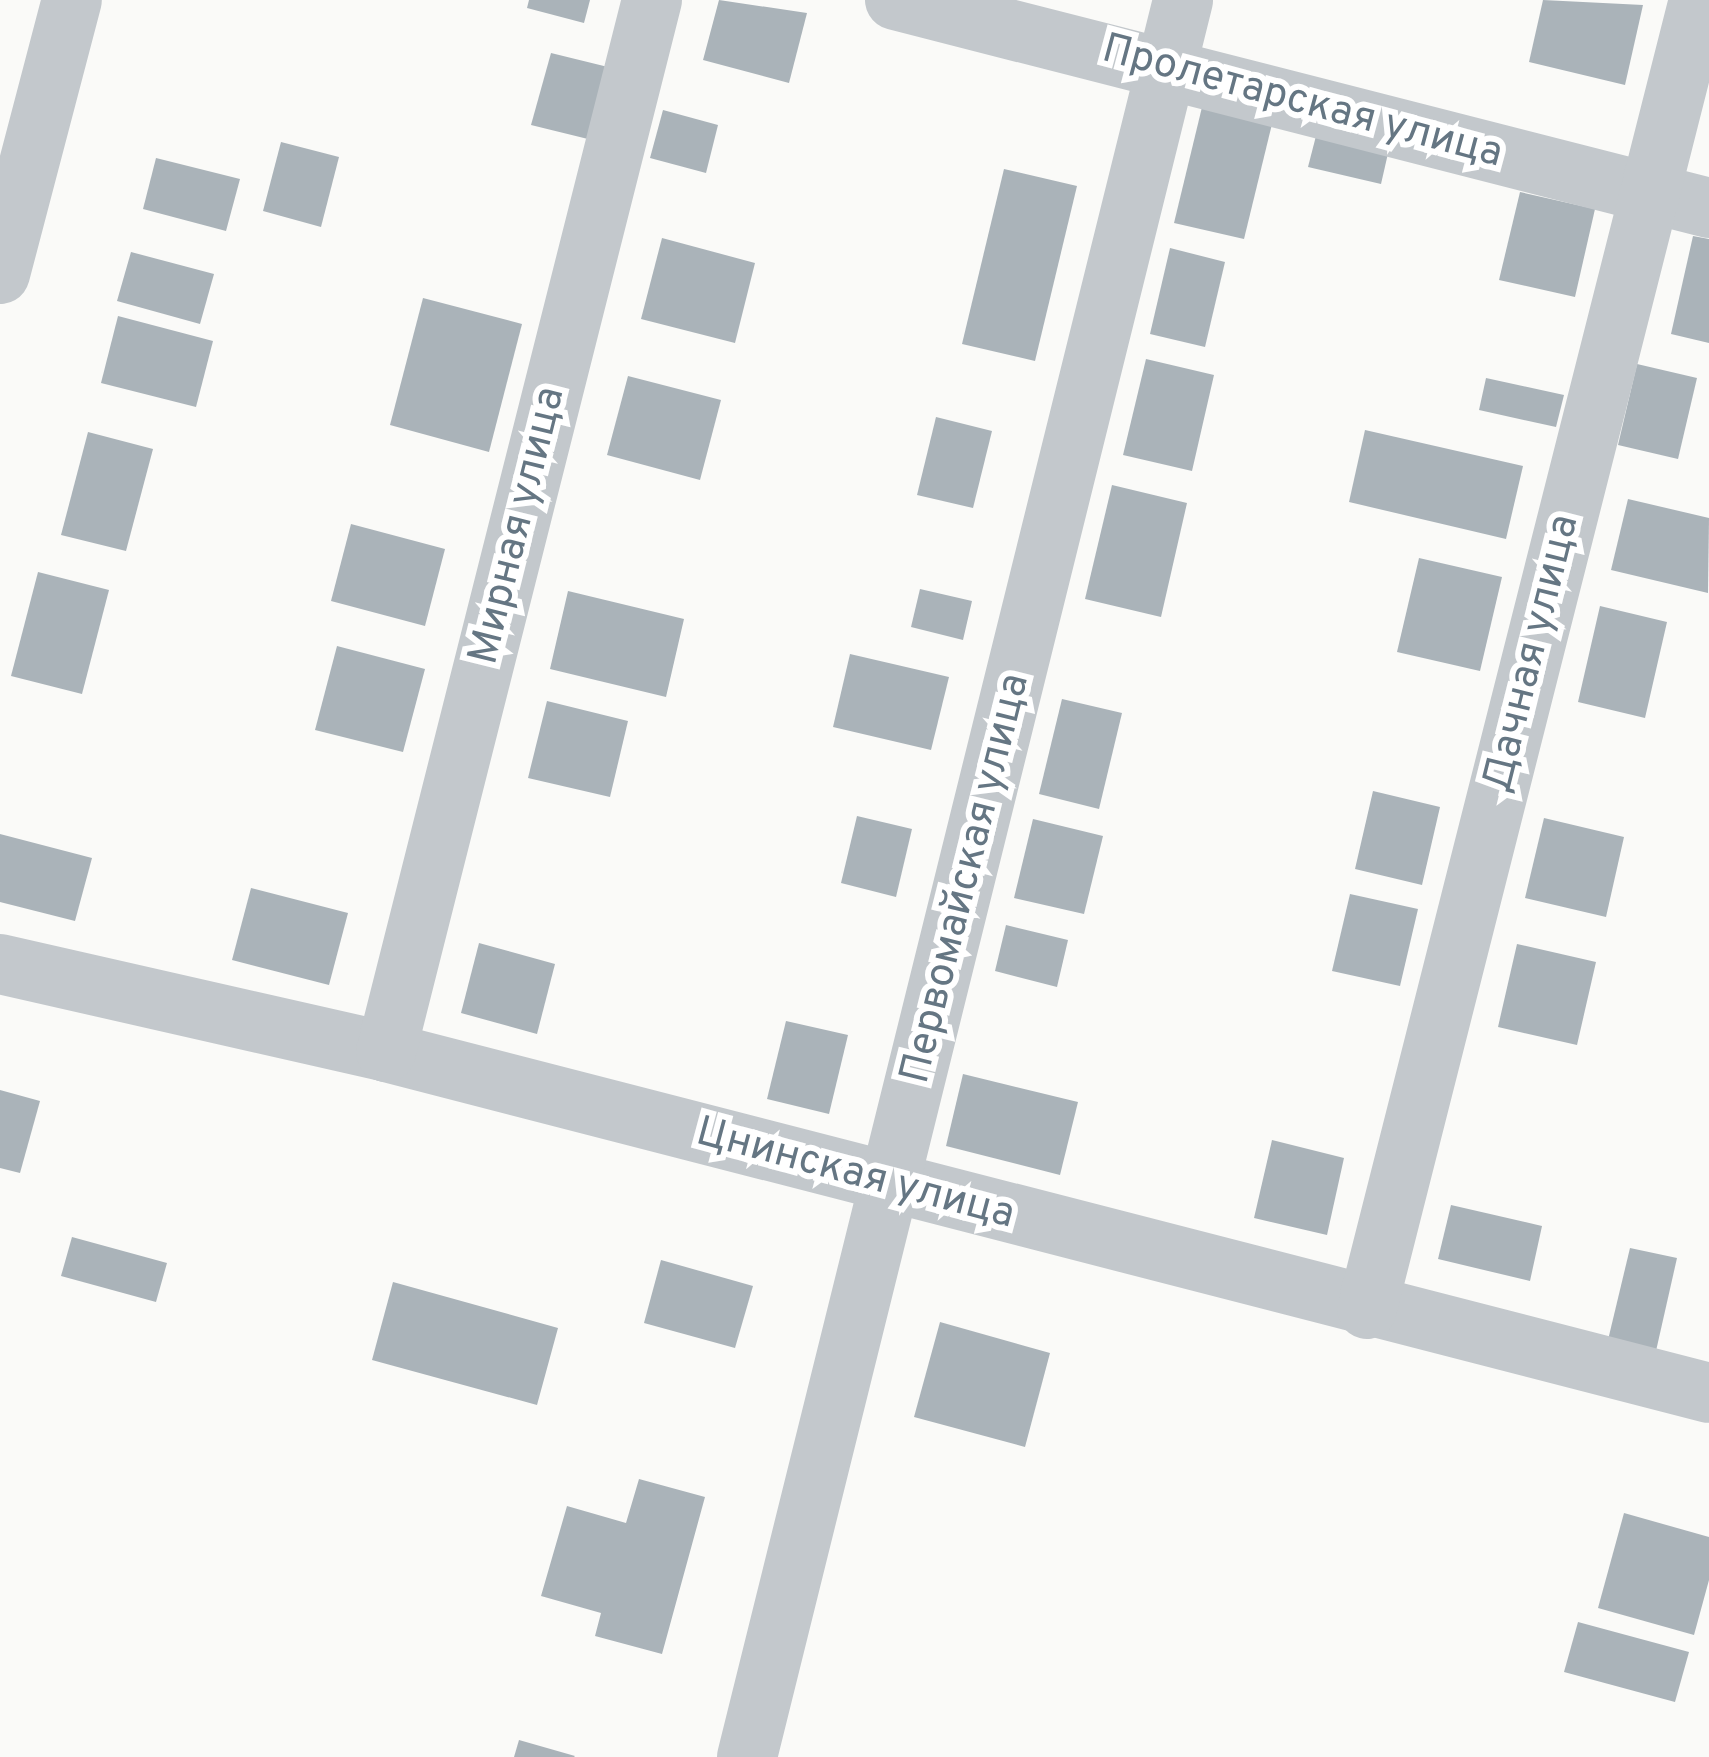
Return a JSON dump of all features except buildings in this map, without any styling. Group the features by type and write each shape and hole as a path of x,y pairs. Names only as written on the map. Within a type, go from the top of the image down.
{"street":[{"path":"0,274 71,0"},
{"name":"Мирная улица","path":"386,1052 652,0"},
{"name":"Пролетарская улица","path":"895,0 1166,65 1709,208"},
{"name":"Первомайская улица","path":"747,1757 1183,0"},
{"name":"Дачная улица","path":"1367,1309 1699,0"},
{"name":"Цнинская улица","path":"0,964 386,1052 1367,1309 1709,1393"}]}
